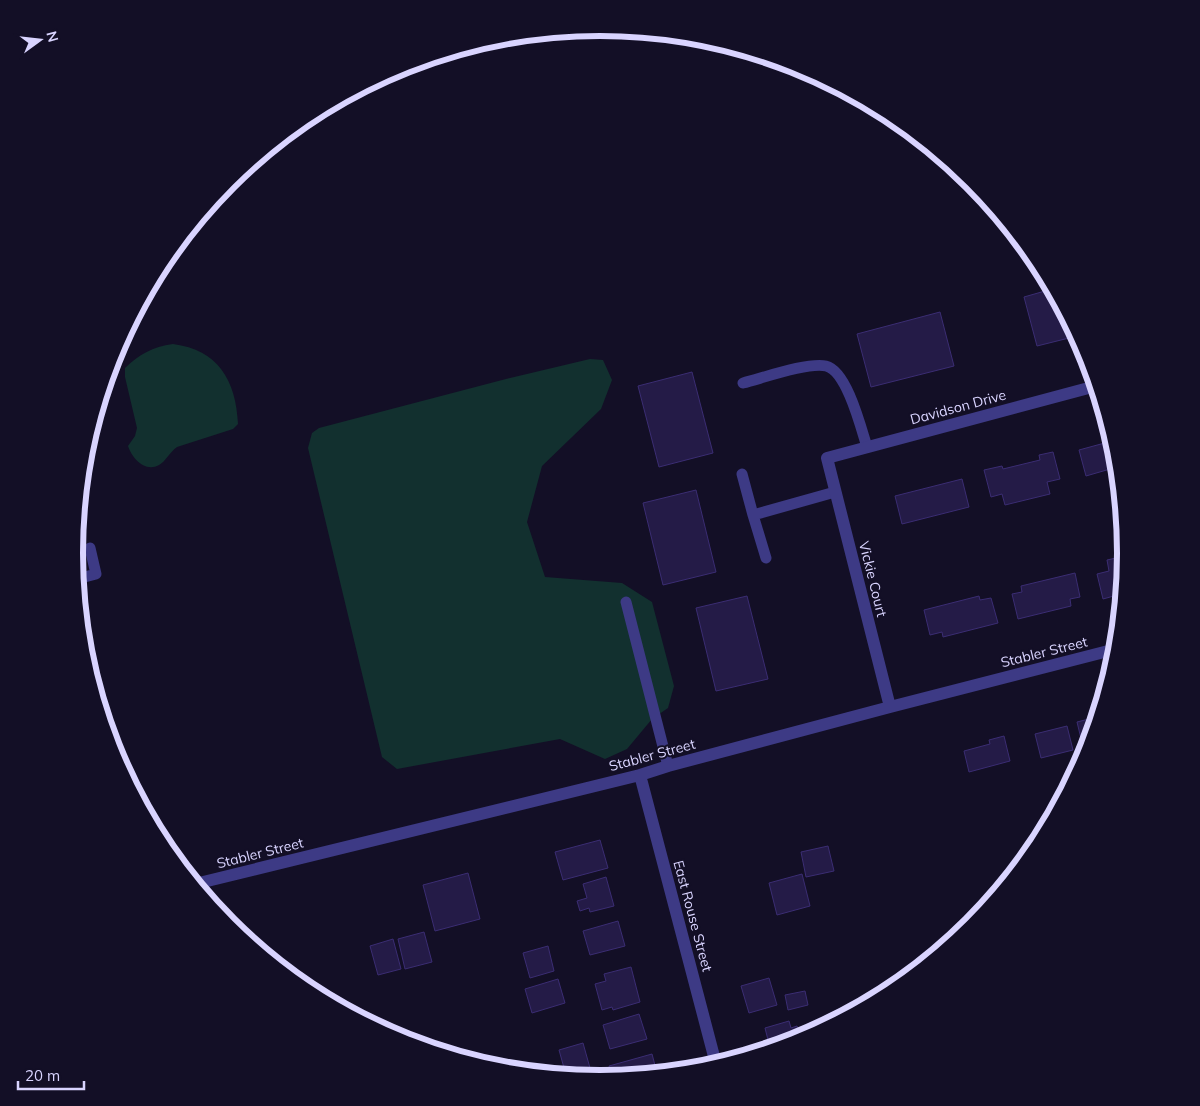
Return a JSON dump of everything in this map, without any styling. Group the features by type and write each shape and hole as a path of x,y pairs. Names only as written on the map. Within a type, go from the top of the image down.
{"street":[{"name":"Davidson Drive","path":"827,458 1089,388"},
{"name":"Vickie Court","path":"827,458 890,707"},
{"name":"Stabler Street","path":"202,882 640,775 890,707 1107,652"},
{"name":"East Rouse Street","path":"640,775 714,1057"}],"lane":[{"path":"743,384 811,366 828,366 838,374 850,394 867,447"},
{"path":"742,474 766,558"},
{"path":"753,515 835,492"},
{"path":"84,577 96,574 90,548"},
{"path":"626,602 668,766"}],"green space":[{"path":"173,344 189,347 202,353 213,360 222,370 233,394 238,424 233,429 177,447 159,465 154,467 144,466 136,459 128,446 135,436 137,428 125,377 125,368 147,352"},
{"path":"590,359 603,360 612,380 601,409 542,466 527,522 545,577 622,583 652,602 674,686 668,708 652,719 627,749 605,759 560,739 397,769 382,757 308,448 312,433 319,428"}],"building":[{"path":"1045,291 1069,338 1037,346 1024,297"},
{"path":"940,312 954,366 871,387 857,334"},
{"path":"692,372 713,453 659,467 638,386"},
{"path":"1105,443 1110,469 1086,476 1079,450"},
{"path":"1053,452 1060,479 1047,482 1050,494 1005,505 1002,494 991,497 984,470 1002,466 1003,469 1040,460 1039,455"},
{"path":"962,479 969,507 902,524 895,496"},
{"path":"696,490 716,572 663,585 643,503"},
{"path":"1117,558 1116,587 1115,596 1103,599 1097,574 1109,571 1107,560"},
{"path":"1075,573 1080,597 1070,599 1071,606 1018,619 1012,594 1022,592 1021,586"},
{"path":"747,596 768,679 716,691 696,608"},
{"path":"979,596 980,600 991,598 998,623 943,637 942,632 930,635 924,610"},
{"path":"1089,719 1081,740 1077,722"},
{"path":"1067,726 1073,750 1041,758 1035,734"},
{"path":"1004,736 1010,761 969,772 964,751 990,744 989,740"},
{"path":"600,840 608,868 563,880 555,852"},
{"path":"828,846 834,871 806,877 801,852"},
{"path":"468,873 480,919 435,931 423,885"},
{"path":"802,874 810,906 777,915 769,883"},
{"path":"606,877 614,906 590,912 589,908 580,911 577,901 587,898 583,884"},
{"path":"618,921 625,946 590,955 583,931"},
{"path":"424,932 432,962 405,969 398,939"},
{"path":"393,939 401,969 378,975 370,946"},
{"path":"548,946 554,971 530,978 523,953"},
{"path":"631,967 640,1002 613,1010 612,1007 602,1010 595,984 606,981 604,974"},
{"path":"769,978 777,1005 749,1013 741,986"},
{"path":"558,979 565,1003 532,1013 525,989"},
{"path":"805,991 808,1005 788,1010 785,995"},
{"path":"639,1014 647,1039 610,1049 603,1025"},
{"path":"789,1021 791,1028 797,1026 798,1030 768,1041 765,1028"},
{"path":"583,1043 590,1068 564,1069 559,1050"},
{"path":"652,1054 655,1066 610,1070 609,1066"}]}
